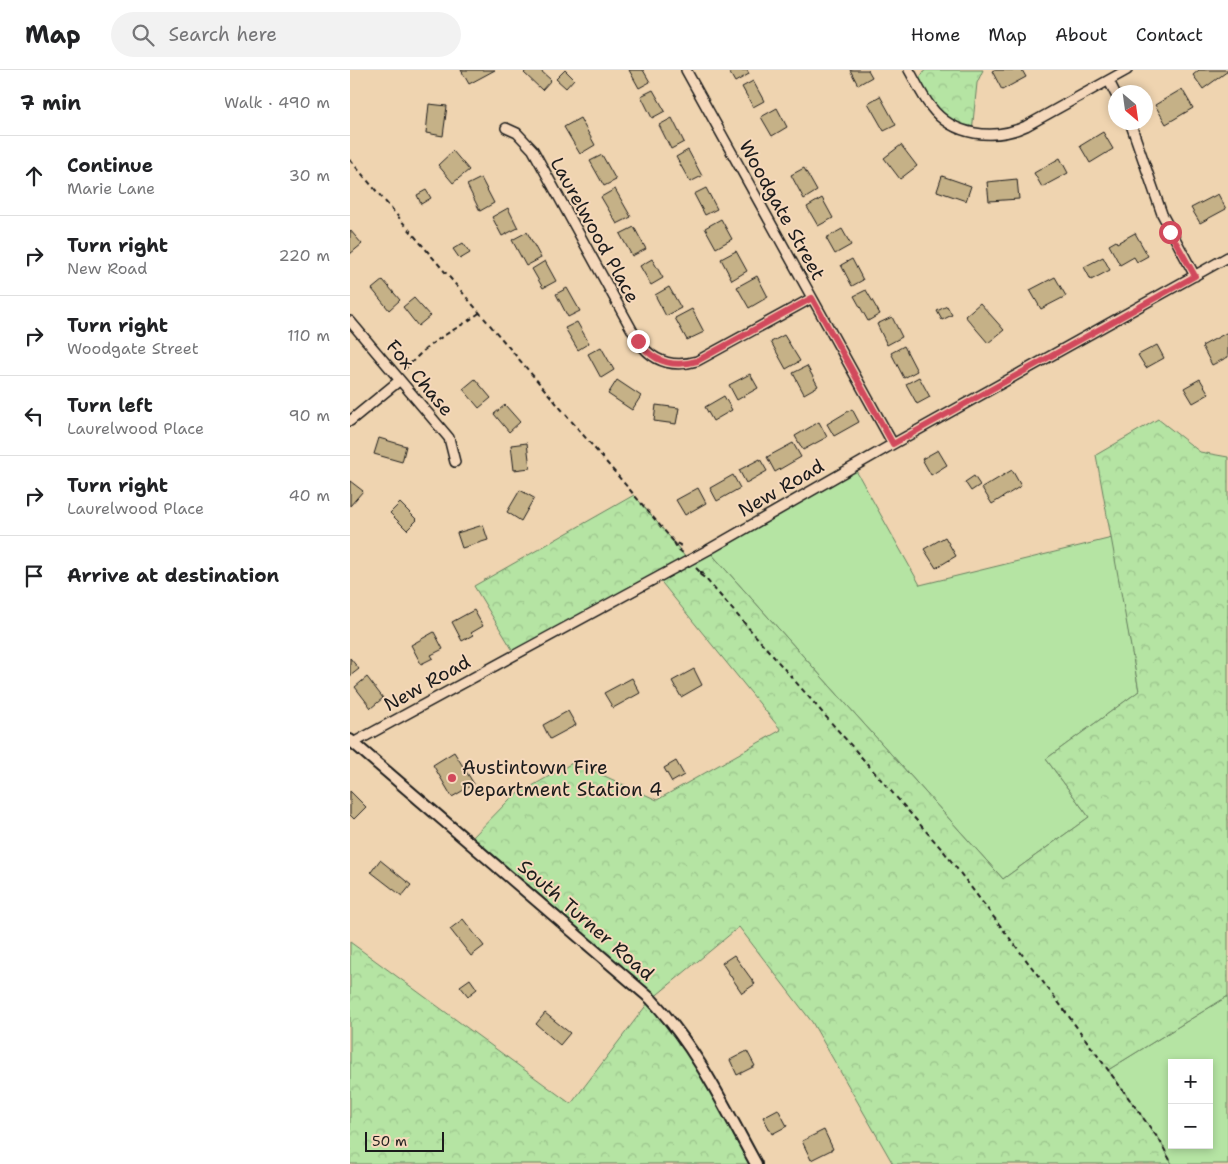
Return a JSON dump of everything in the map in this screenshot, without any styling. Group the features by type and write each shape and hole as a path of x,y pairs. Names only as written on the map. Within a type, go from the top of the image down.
{"street":[{"name":"Woodgate Street","path":"686,70 893,444"},
{"path":"909,70 923,96 939,116 963,130 983,134 1001,134 1019,129 1127,70"},
{"path":"1108,81 1110,85"},
{"name":"Laurelwood Place","path":"506,128 517,133 533,150 638,341 650,355 660,361 686,364 697,361 812,298"},
{"path":"1133,130 1162,214 1195,276"},
{"name":"New Road","path":"351,743 708,550 893,444 1228,257"},
{"name":"Fox Chase","path":"350,321 449,438 455,462"},
{"path":"350,421 398,378"},
{"name":"South Turner Road","path":"351,743 651,999 667,1016 691,1048 756,1164"}],"path":[{"path":"350,160 674,542"},
{"path":"398,378 420,353 434,342 464,325 479,313"},
{"path":"705,578 945,853 1062,1007 1154,1133 1172,1164"}],"green space":[{"path":"925,70 983,70 977,83 972,132 947,122 916,83"},
{"path":"1158,419 1200,452 1228,457 1228,996 1108,1070 1160,1141 1172,1164 893,1164 812,1022 739,927 652,999 667,1016 756,1164 350,1164 350,942 571,1104 651,999 468,842 511,798 574,762 657,800 781,730 658,578 515,654 474,586 634,495 688,561 708,550 1003,879 1089,817 1046,759 1139,691 1096,455"},
{"path":"854,467 920,585 1112,538 1139,691 1046,759 1089,817 1003,879 708,550"},
{"path":"1228,996 1228,1164 1172,1164 1160,1141 1108,1070"}],"building":[{"path":"461,70 495,70 469,84"},
{"path":"527,70 540,70 551,80 542,90 524,73"},
{"path":"565,70 574,79 566,88 556,79"},
{"path":"629,70 643,70 650,82 639,88"},
{"path":"728,70 747,70 749,74 735,82"},
{"path":"850,70 868,70 872,77 858,85"},
{"path":"1022,70 1026,77 1002,90 992,71"},
{"path":"1199,70 1228,71 1203,89 1193,75"},
{"path":"753,81 764,101 753,107 742,87"},
{"path":"1182,89 1193,108 1166,124 1155,105"},
{"path":"653,90 665,111 652,118 641,96"},
{"path":"880,96 896,125 884,131 868,103"},
{"path":"429,104 447,106 443,136 426,133"},
{"path":"777,108 787,127 772,136 761,117"},
{"path":"580,118 595,145 580,154 564,127"},
{"path":"672,118 684,142 671,149 659,125"},
{"path":"1103,132 1113,149 1090,163 1080,146"},
{"path":"901,145 917,166 900,179 884,158"},
{"path":"688,150 702,176 690,182 676,157"},
{"path":"453,151 469,170 453,183 438,165"},
{"path":"602,155 616,180 604,186 590,161"},
{"path":"1060,158 1068,173 1042,187 1034,173"},
{"path":"804,168 817,191 804,199 791,175"},
{"path":"942,176 971,186 966,201 937,191"},
{"path":"481,178 494,203 480,211 467,185"},
{"path":"1017,179 1019,199 989,201 987,182"},
{"path":"706,188 717,209 705,215 694,194"},
{"path":"615,189 631,217 617,224 601,197"},
{"path":"426,190 431,198 421,204 417,195"},
{"path":"1218,194 1226,209 1200,223 1191,208"},
{"path":"822,198 833,218 818,226 807,207"},
{"path":"508,208 518,228 502,236 492,217"},
{"path":"721,219 732,239 716,248 705,228"},
{"path":"634,227 646,249 632,256 620,234"},
{"path":"842,229 851,245 835,254 826,238"},
{"path":"350,230 362,244 350,254"},
{"path":"527,232 541,258 526,266 512,240"},
{"path":"1135,233 1148,256 1137,262 1134,257 1120,265 1109,245 1116,241 1117,243"},
{"path":"463,243 470,253 460,259 453,249"},
{"path":"736,251 747,271 732,280 721,259"},
{"path":"1103,257 1110,270 1091,280 1084,267"},
{"path":"652,259 663,278 651,285 640,266"},
{"path":"852,259 863,280 852,286 841,265"},
{"path":"545,261 556,281 543,288 532,269"},
{"path":"757,276 768,297 749,308 737,287"},
{"path":"1055,277 1066,296 1041,309 1030,290"},
{"path":"383,280 400,300 389,310 372,289"},
{"path":"669,287 681,308 666,316 655,295"},
{"path":"567,288 580,311 568,317 556,294"},
{"path":"866,290 880,314 868,321 854,296"},
{"path":"414,298 430,316 418,326 403,307"},
{"path":"980,303 1004,330 988,343 965,316"},
{"path":"947,306 952,315 942,320 937,311"},
{"path":"692,309 704,332 687,340 675,318"},
{"path":"892,317 902,337 887,345 877,324"},
{"path":"577,322 589,343 578,350 565,328"},
{"path":"1228,332 1228,357 1212,365 1202,346"},
{"path":"784,335 800,361 786,369 771,342"},
{"path":"1157,345 1164,358 1146,368 1138,355"},
{"path":"904,346 917,371 904,378 891,353"},
{"path":"601,347 614,370 601,378 588,354"},
{"path":"807,366 818,386 804,394 793,373"},
{"path":"750,374 758,388 737,400 729,385"},
{"path":"919,377 930,397 917,404 906,384"},
{"path":"475,379 491,398 479,408 463,389"},
{"path":"1200,379 1209,394 1193,403 1184,388"},
{"path":"617,380 641,396 632,410 608,394"},
{"path":"724,396 732,410 713,421 705,407"},
{"path":"505,405 520,422 509,432 494,414"},
{"path":"656,405 679,408 676,424 654,421"},
{"path":"852,409 859,422 834,436 827,424"},
{"path":"819,422 827,437 803,450 795,436"},
{"path":"379,438 406,446 402,462 374,454"},
{"path":"527,443 530,468 514,470 511,445"},
{"path":"793,443 801,457 775,472 767,457"},
{"path":"938,450 947,465 931,475 922,459"},
{"path":"760,459 767,471 746,483 739,470"},
{"path":"1012,470 1021,486 992,504 982,488"},
{"path":"733,475 740,488 717,501 710,488"},
{"path":"974,476 980,485 971,491 965,482"},
{"path":"350,481 363,491 350,506"},
{"path":"698,488 706,503 685,515 676,500"},
{"path":"520,490 534,498 521,521 507,512"},
{"path":"400,503 417,520 407,530 390,513"},
{"path":"483,525 488,540 462,548 457,533"},
{"path":"945,537 956,556 936,568 924,549"},
{"path":"474,610 483,626 471,633 473,635 462,641 452,622"},
{"path":"434,632 443,649 431,655 433,658 421,664 411,645"},
{"path":"350,658 359,669 350,676"},
{"path":"694,669 702,685 681,697 672,681"},
{"path":"367,677 383,698 371,708 355,687"},
{"path":"632,678 640,693 613,708 604,693"},
{"path":"568,711 576,725 550,739 543,725"},
{"path":"454,752 474,784 452,797 433,765"},
{"path":"676,761 684,775 672,782 664,768"},
{"path":"350,791 366,807 354,819 350,815"},
{"path":"380,860 411,885 402,896 371,872"},
{"path":"463,919 484,946 471,956 450,929"},
{"path":"734,955 755,984 742,993 722,963"},
{"path":"470,979 477,989 468,996 460,986"},
{"path":"545,1013 570,1033 560,1045 536,1024"},
{"path":"747,1051 755,1066 737,1075 730,1060"},
{"path":"778,1109 787,1126 772,1134 763,1117"},
{"path":"824,1130 833,1149 811,1160 802,1141"}],"place":[{"name":"Austintown Fire Department Station 4","path":"452,778"}],"route":[{"path":"638,341 643,349 660,361 686,364 697,361 812,298 893,444 1195,276 1170,232"}]}
